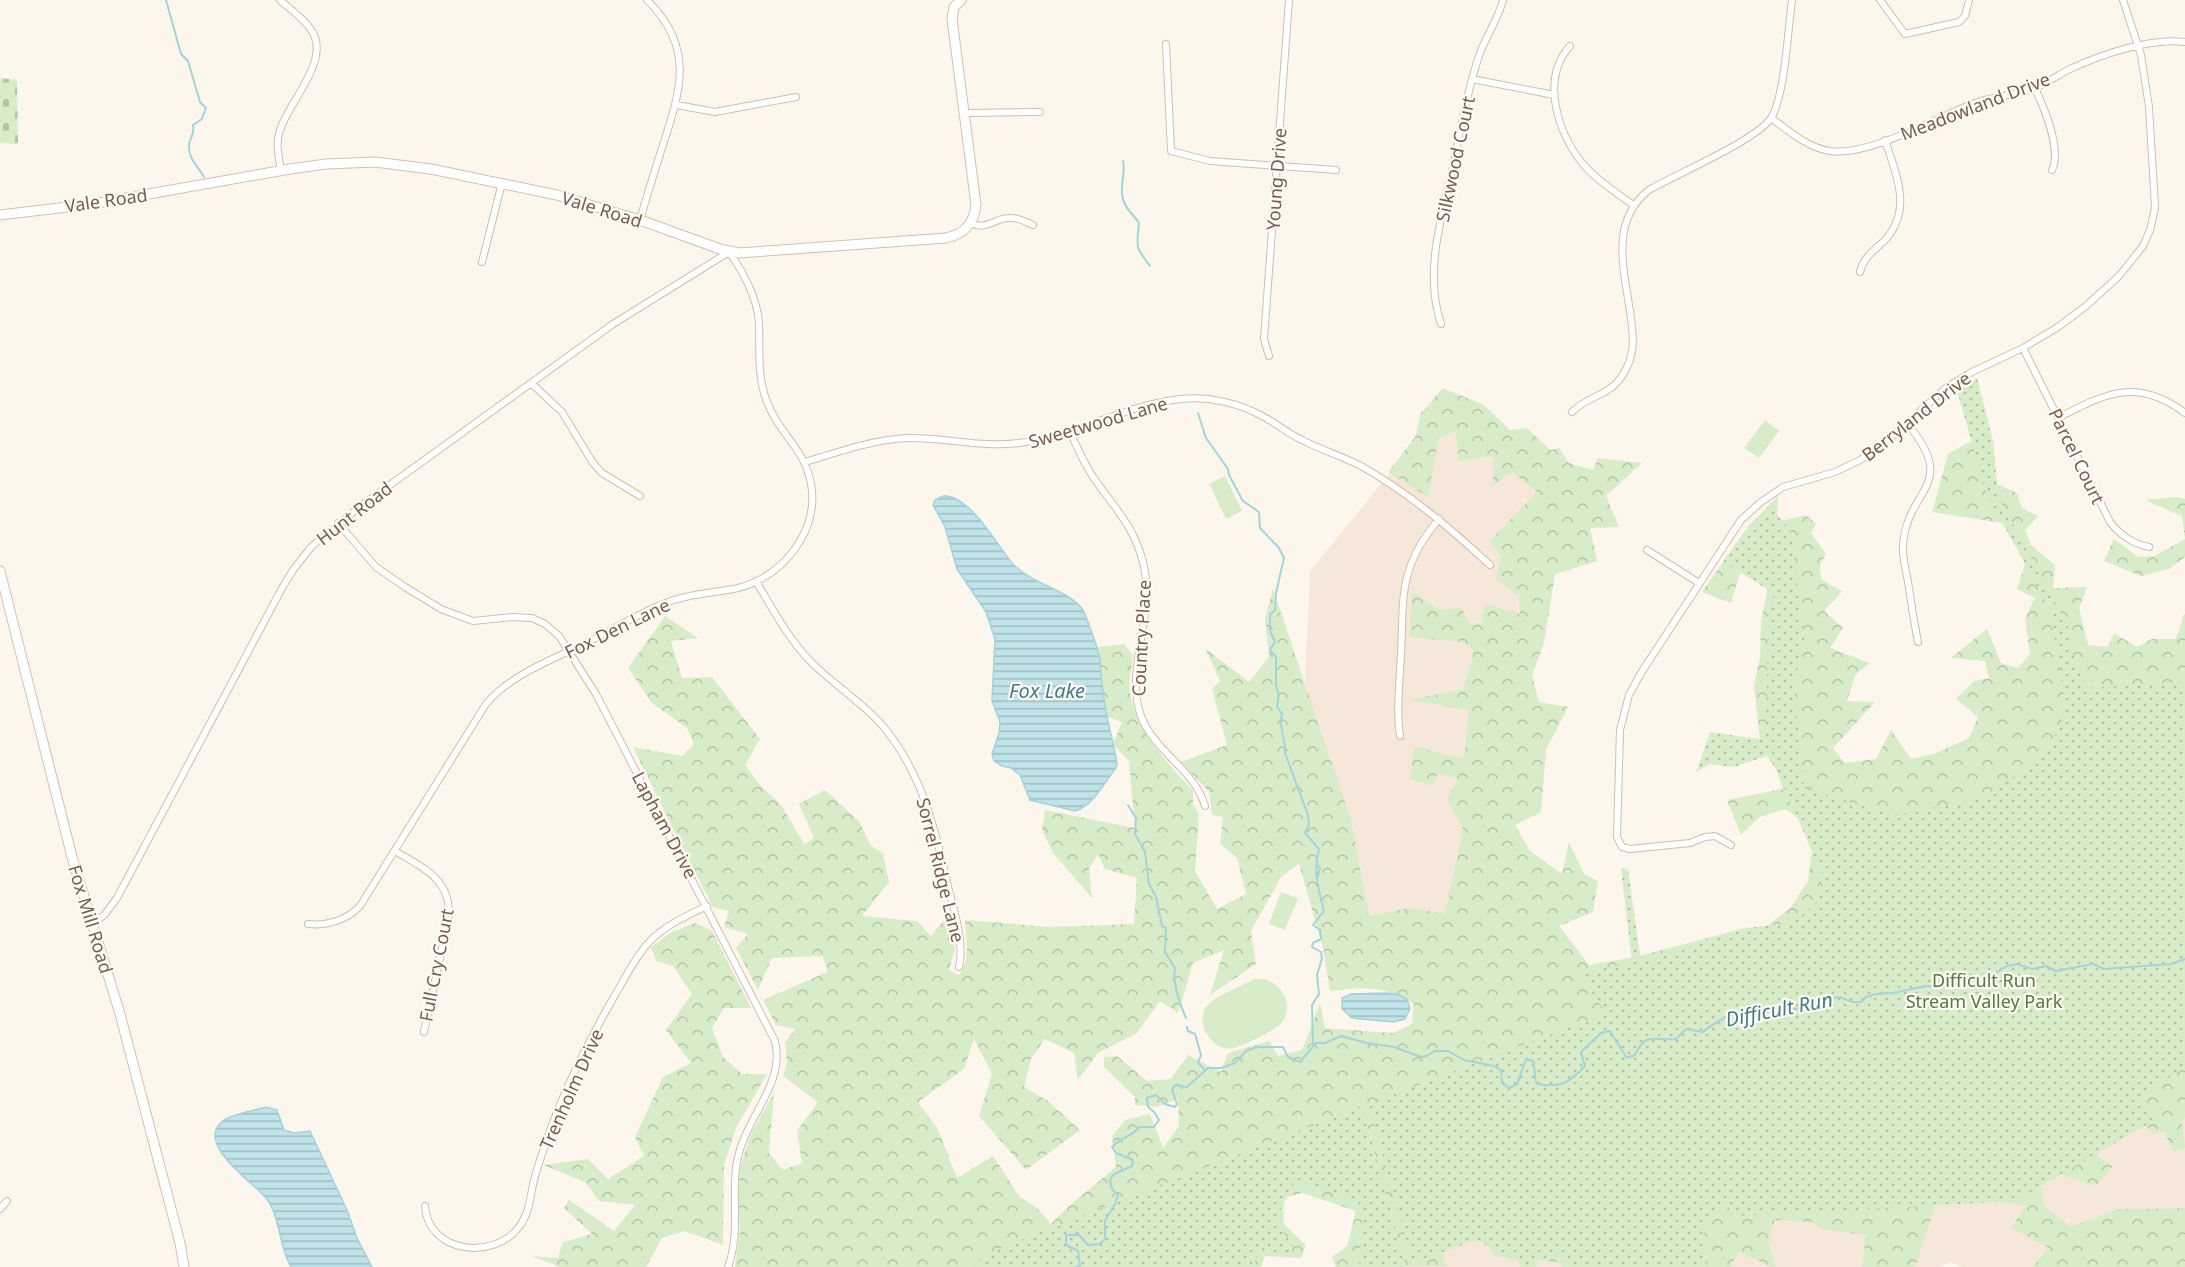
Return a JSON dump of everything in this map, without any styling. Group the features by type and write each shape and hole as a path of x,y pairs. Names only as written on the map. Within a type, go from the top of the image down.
{"main road":[{"path":"958,1 952,13 952,19 976,198 975,214 971,223"},
{"name":"Vale Road","path":"0,214 92,204 326,164 375,162 423,167 566,198 640,220 729,252 749,253 946,238 961,232 971,223"},
{"name":"Fox Mill Road","path":"0,571 4,607 72,857 141,1091 184,1267"}],"street":[{"path":"280,0 310,28 316,40 317,49 314,66 280,130 278,148 281,171"},
{"path":"640,220 676,105 680,70 677,48 668,26 647,0"},
{"name":"Young Drive","path":"1269,356 1264,339 1288,0"},
{"name":"Silkwood Court","path":"1441,324 1436,308 1434,278 1437,246 1472,79 1482,48 1503,0"},
{"path":"1572,412 1583,403 1596,398 1614,386 1622,378 1630,361 1633,342 1622,242 1624,224 1634,205 1659,184 1750,136 1771,118 1780,91 1792,0"},
{"path":"1880,0 1905,34 1959,22 1965,16 1970,0"},
{"name":"Berryland Drive","path":"1731,845 1715,836 1690,843 1630,849 1622,847 1617,837 1618,752 1626,703 1641,673 1737,525 1761,502 1783,487 1835,472 1860,460 1884,444 1947,387 1972,372 2023,348 2058,327 2086,306 2119,276 2140,251 2153,219 2155,197 2148,96 2139,46 2123,0"},
{"name":"Meadowland Drive","path":"1771,118 1811,145 1829,151 1848,152 1929,124 1972,104 2036,88 2089,61 2164,41 2185,42"},
{"path":"1166,44 1171,151 1210,161 1335,170"},
{"path":"1570,46 1558,65 1554,95 1566,136 1583,164 1602,182 1634,205"},
{"path":"1472,79 1554,95"},
{"path":"2036,88 2055,147 2056,162 2052,170"},
{"path":"676,105 715,112 796,98"},
{"path":"965,113 1040,112"},
{"path":"1860,272 1865,258 1890,234 1901,209 1899,182 1885,140"},
{"path":"482,262 502,183"},
{"path":"971,223 987,226 1009,218 1034,225"},
{"name":"Hunt Road","path":"92,925 105,914 117,898 293,570 312,546 338,523 613,324 729,252"},
{"name":"Fox Den Lane","path":"308,924 335,921 356,910 364,901 493,695 511,682 670,601 740,587 756,581 788,557 809,526 812,515 812,491 805,462 775,418 765,398 760,374 757,313 747,283 729,252"},
{"name":"Parcel Court","path":"2023,348 2110,522 2131,541 2149,547"},
{"path":"531,383 562,412 593,463 606,477 640,496"},
{"path":"2058,418 2106,394 2128,391 2156,396 2185,413"},
{"name":"Sweetwood Lane","path":"805,462 861,445 897,439 921,438 965,444 1002,445 1034,441 1070,432 1144,405 1190,399 1224,402 1251,411 1301,439 1359,465 1390,483 1439,519 1490,565"},
{"path":"1907,423 1924,447 1930,464 1928,483 1908,523 1903,546 1918,642"},
{"name":"Country Place","path":"1070,432 1092,475 1127,524 1142,557 1147,601 1136,678 1140,714 1154,740 1199,790 1205,806"},
{"path":"1400,736 1398,716 1403,600 1406,581 1411,562 1420,545 1439,519"},
{"name":"Lapham Drive","path":"338,523 376,567 405,588 441,609 473,621 513,617 532,618 552,628 570,651 596,694 772,1032 778,1060 772,1084 748,1126 739,1153 734,1181 734,1240 728,1267"},
{"path":"1647,550 1699,583"},
{"name":"Sorrel Ridge Lane","path":"756,581 789,635 806,657 875,717 911,767 927,804 938,842 957,925 961,952 959,967"},
{"name":"Full Cry Court","path":"395,851 434,876 445,891 449,903 448,921 424,1032"},
{"name":"Trenholm Drive","path":"425,1206 426,1219 433,1230 446,1241 462,1247 485,1248 496,1245 517,1230 526,1215 537,1169 561,1101 610,1002 649,942 664,930 706,906"},
{"path":"0,1209 6,1201"}],"shaded area":[{"path":"1451,399 1578,482 1519,651 1506,925 1355,927 1326,794 1305,681 1310,571"},
{"path":"2185,1067 2185,1208 2119,1209 2050,1248 2032,1267 1962,1267 1951,1262 1938,1267 1706,1267 1728,1205"},
{"path":"1475,1240 1525,1264 1558,1256 1571,1267 1406,1267"}],"green space":[{"path":"0,78 17,80 18,144 0,143"},
{"path":"1977,378 1993,442 1997,484 2017,493 2022,508 2038,516 2025,530 2031,545 2055,565 2053,588 2087,587 2079,608 2088,645 2107,647 2114,633 2137,647 2152,639 2176,639 2185,615 2185,1118 2182,1121 2185,1148 2173,1151 2164,1131 2153,1134 2144,1123 2092,1153 2113,1166 2096,1186 2055,1172 2038,1179 2045,1207 2071,1227 2119,1209 2185,1208 2185,1267 2032,1267 2049,1248 2011,1228 2026,1206 1990,1200 1936,1203 1914,1267 1862,1267 1866,1235 1822,1229 1812,1222 1775,1220 1768,1242 1776,1267 1738,1252 1731,1267 1561,1267 1563,1263 1539,1260 1536,1267 1520,1267 1519,1261 1494,1256 1488,1243 1438,1236 1446,1266 1336,1267 1332,1257 1347,1246 1356,1211 1302,1193 1283,1198 1284,1224 1306,1245 1301,1258 1265,1256 1261,1267 735,1267 740,1230 738,1199 740,1168 750,1136 774,1093 769,1153 783,1170 802,1163 797,1131 818,1102 783,1076 787,1063 785,1042 795,1029 776,1025 763,1000 827,972 823,956 772,958 758,990 736,948 748,934 724,927 729,911 713,907 633,747 682,756 694,744 687,728 652,703 628,668 665,616 698,638 671,641 682,678 712,677 760,739 745,765 760,785 782,806 804,844 814,838 799,804 825,790 859,821 871,846 883,853 889,882 862,916 917,921 931,936 949,914 955,949 949,970 959,975 966,956 965,920 1050,927 1134,924 1137,878 1105,869 1098,854 1089,869 1092,898 1053,853 1042,830 1045,810 1135,828 1129,761 1113,744 1122,722 1106,716 1099,670 1100,659 1096,647 1124,644 1133,655 1130,689 1134,708 1154,746 1193,791 1193,804 1199,815 1195,871 1217,909 1246,894 1237,858 1220,844 1223,817 1212,815 1209,792 1181,762 1227,745 1212,689 1220,681 1205,648 1249,682 1269,657 1265,618 1273,589 1351,820 1369,916 1411,908 1445,914 1463,829 1447,800 1458,779 1438,773 1432,786 1410,779 1414,746 1464,759 1469,710 1409,700 1464,689 1474,650 1464,642 1409,637 1412,591 1439,610 1461,608 1470,623 1481,624 1485,604 1520,614 1519,596 1496,579 1501,556 1489,542 1537,492 1512,472 1493,486 1494,456 1459,461 1456,431 1439,438 1428,497 1388,472 1415,437 1421,413 1443,388 1484,405 1510,430 1527,428 1550,450 1559,448 1569,463 1593,470 1598,458 1642,463 1606,496 1619,527 1590,528 1597,561 1555,574 1544,643 1532,675 1539,702 1568,707 1546,750 1541,812 1515,825 1530,851 1562,874 1569,842 1584,874 1598,881 1593,912 1559,926 1589,965 1639,956 1741,929 1767,926 1791,907 1808,881 1812,850 1798,818 1785,809 1760,817 1741,835 1727,800 1783,789 1777,771 1761,748 1754,686 1760,657 1761,622 1768,586 1743,564 1731,603 1702,592 1747,528 1778,496 1777,522 1806,515 1816,524 1811,533 1826,554 1820,565 1821,579 1842,591 1824,611 1843,628 1830,648 1870,663 1856,674 1847,701 1875,702 1833,748 1845,763 1876,759 1891,730 1911,759 1934,754 1969,738 1978,717 1956,699 1974,681 1989,678 1985,661 1951,658 1987,629 2001,663 2018,668 2030,654 2025,618 2035,598 2017,589 2027,558 2002,523 1932,512 1948,454 1982,435 1974,406 1957,391","holes":["1299,864 1323,948 1330,991 1363,988 1393,993 1414,1004 1412,1024 1393,1033 1325,1028 1320,1003 1302,1050 1278,1056 1269,1041 1228,1053 1221,1072 1188,1055 1171,1079 1147,1081 1117,1056 1104,1057 1104,1067 1135,1097 1135,1105 1157,1107 1178,1099 1179,1126 1163,1148 1150,1114 1125,1120 1112,1136 1116,1167 1051,1224 1038,1209 1019,1196 993,1156 957,1178 938,1129 918,1102 964,1069 974,1039 992,1074 979,1116 1026,1170 1080,1130 1048,1101 1024,1087 1031,1059 1045,1039 1074,1053 1078,1080 1098,1053 1137,1033 1160,1001 1178,1013 1193,963 1224,950 1210,995 1256,964 1251,931 1281,877"]},
{"name":"Difficult Run Stream Valley Park","path":"1977,378 1993,442 1998,497 2068,627 2075,664 2088,688 2185,682 2185,1067 2139,1097 2153,1121 2015,1201 1734,1216 1727,1205 1703,1222 1706,1267 1571,1267 1558,1256 1525,1264 1475,1240 1413,1264 1369,1104 1606,1013 1579,973 1632,963 1621,868 1628,869 1641,962 1741,929 1794,922 1817,902 1823,876 1770,755 1734,767 1710,764 1696,772 1710,732 1766,740 1768,622 1774,593 1723,562 1747,528 1771,505 1791,534 1804,639 1794,685 1804,788 1894,815 1981,799 2047,754 2066,710 2050,609 1987,495 1957,391"},
{"path":"1765,420 1779,431 1759,458 1744,448"},
{"path":"1225,476 1242,511 1226,519 1209,484"},
{"path":"2175,497 2185,499 2185,539 2182,516 2145,500"},
{"path":"2114,539 2138,557 2154,556 2185,539 2185,557 2169,569 2141,576 2104,561"},
{"path":"1281,892 1298,898 1285,930 1269,924"},
{"path":"695,923 712,931 751,1008 724,1008 712,1028 723,1057 742,1074 767,1074 736,1128 724,1165 723,1245 684,1231 662,1238 646,1267 560,1267 532,1256 558,1258 563,1242 592,1234 564,1208 569,1200 614,1231 635,1205 599,1201 585,1182 543,1165 588,1159 608,1179 644,1156 635,1137 663,1077 691,1063 666,1030 692,994 673,966 656,961 651,947 672,932"},
{"path":"1255,979 1263,979 1277,986 1286,999 1286,1015 1279,1025 1261,1036 1237,1047 1229,1049 1221,1047 1214,1043 1205,1030 1203,1014 1206,1007 1222,995"},
{"path":"1362,1106 1406,1267 1359,1267 1363,1211 1356,1199 1295,1181 1275,1221 1293,1245 1288,1258 1260,1246 1253,1267 970,1267 1001,1248"}],"water":[{"name":"Fox Lake","path":"943,496 953,497 973,512 1021,571 1071,598 1084,612 1099,656 1104,699 1117,763 1116,768 1098,793 1087,804 1075,811 1030,800 1020,775 1011,768 994,761 992,754 1000,722 992,701 995,639 986,612 957,569 945,527 933,505 935,500"},
{"path":"1387,993 1407,999 1410,1009 1405,1019 1393,1022 1352,1018 1342,1009 1342,998 1351,994"},
{"path":"266,1107 277,1110 284,1130 294,1133 310,1131 372,1267 291,1267 271,1206 266,1198 228,1161 219,1149 215,1138 217,1128 226,1119"}],"waterway":[{"path":"166,0 181,54 188,61 200,102 206,108 202,119 193,125 189,145 192,158 204,177"},
{"path":"1123,161 1124,203 1139,223 1138,246 1150,266"},
{"path":"1198,413 1206,438 1228,469 1243,501 1259,512 1260,528 1279,548 1284,558 1276,593 1275,610 1270,615 1270,631 1275,642 1270,650 1276,657 1276,686 1279,695 1277,706 1282,714 1285,753 1308,815 1309,824 1305,833 1319,849 1316,872 1324,911 1313,925 1320,930 1321,939 1313,943 1312,947 1321,952 1322,958 1317,975 1319,994 1312,1005 1313,1046"},
{"path":"1128,805 1136,818 1135,834 1145,852 1149,884 1156,897 1162,926 1166,928 1165,952 1175,968 1179,1000 1186,1018"},
{"path":"1317,865 1320,868 1317,879"},
{"name":"Difficult Run","path":"1076,1267 1080,1265 1078,1251 1066,1245 1066,1235 1079,1235 1088,1245 1100,1244 1105,1239 1105,1221 1118,1195 1112,1189 1110,1180 1113,1175 1132,1166 1133,1160 1116,1153 1112,1147 1140,1127 1154,1127 1159,1120 1148,1107 1147,1098 1156,1095 1165,1104 1175,1107 1177,1104 1172,1090 1175,1085 1187,1087 1208,1068 1221,1068 1235,1063 1246,1051 1257,1047 1283,1047 1288,1057 1300,1062 1316,1043 1325,1043 1341,1036 1394,1047 1421,1057 1435,1051 1448,1051 1464,1060 1494,1066 1501,1070 1502,1083 1509,1088 1517,1084 1526,1059 1533,1061 1537,1084 1559,1085 1569,1080 1585,1066 1581,1052 1601,1033 1610,1031 1627,1058 1635,1055 1647,1040 1676,1039 1686,1029 1703,1032 1729,1016 1744,1012 1758,1015 1772,1007 1804,1008 1811,1001 1839,997 1861,1002 1866,997 1876,994 1925,986 1947,987 1979,976 1992,975 2007,966 2017,964 2032,969 2046,966 2056,971 2093,964 2104,969 2171,964 2185,959"},
{"path":"1187,1027 1188,1031 1195,1034 1201,1055 1198,1063 1205,1070"}]}
